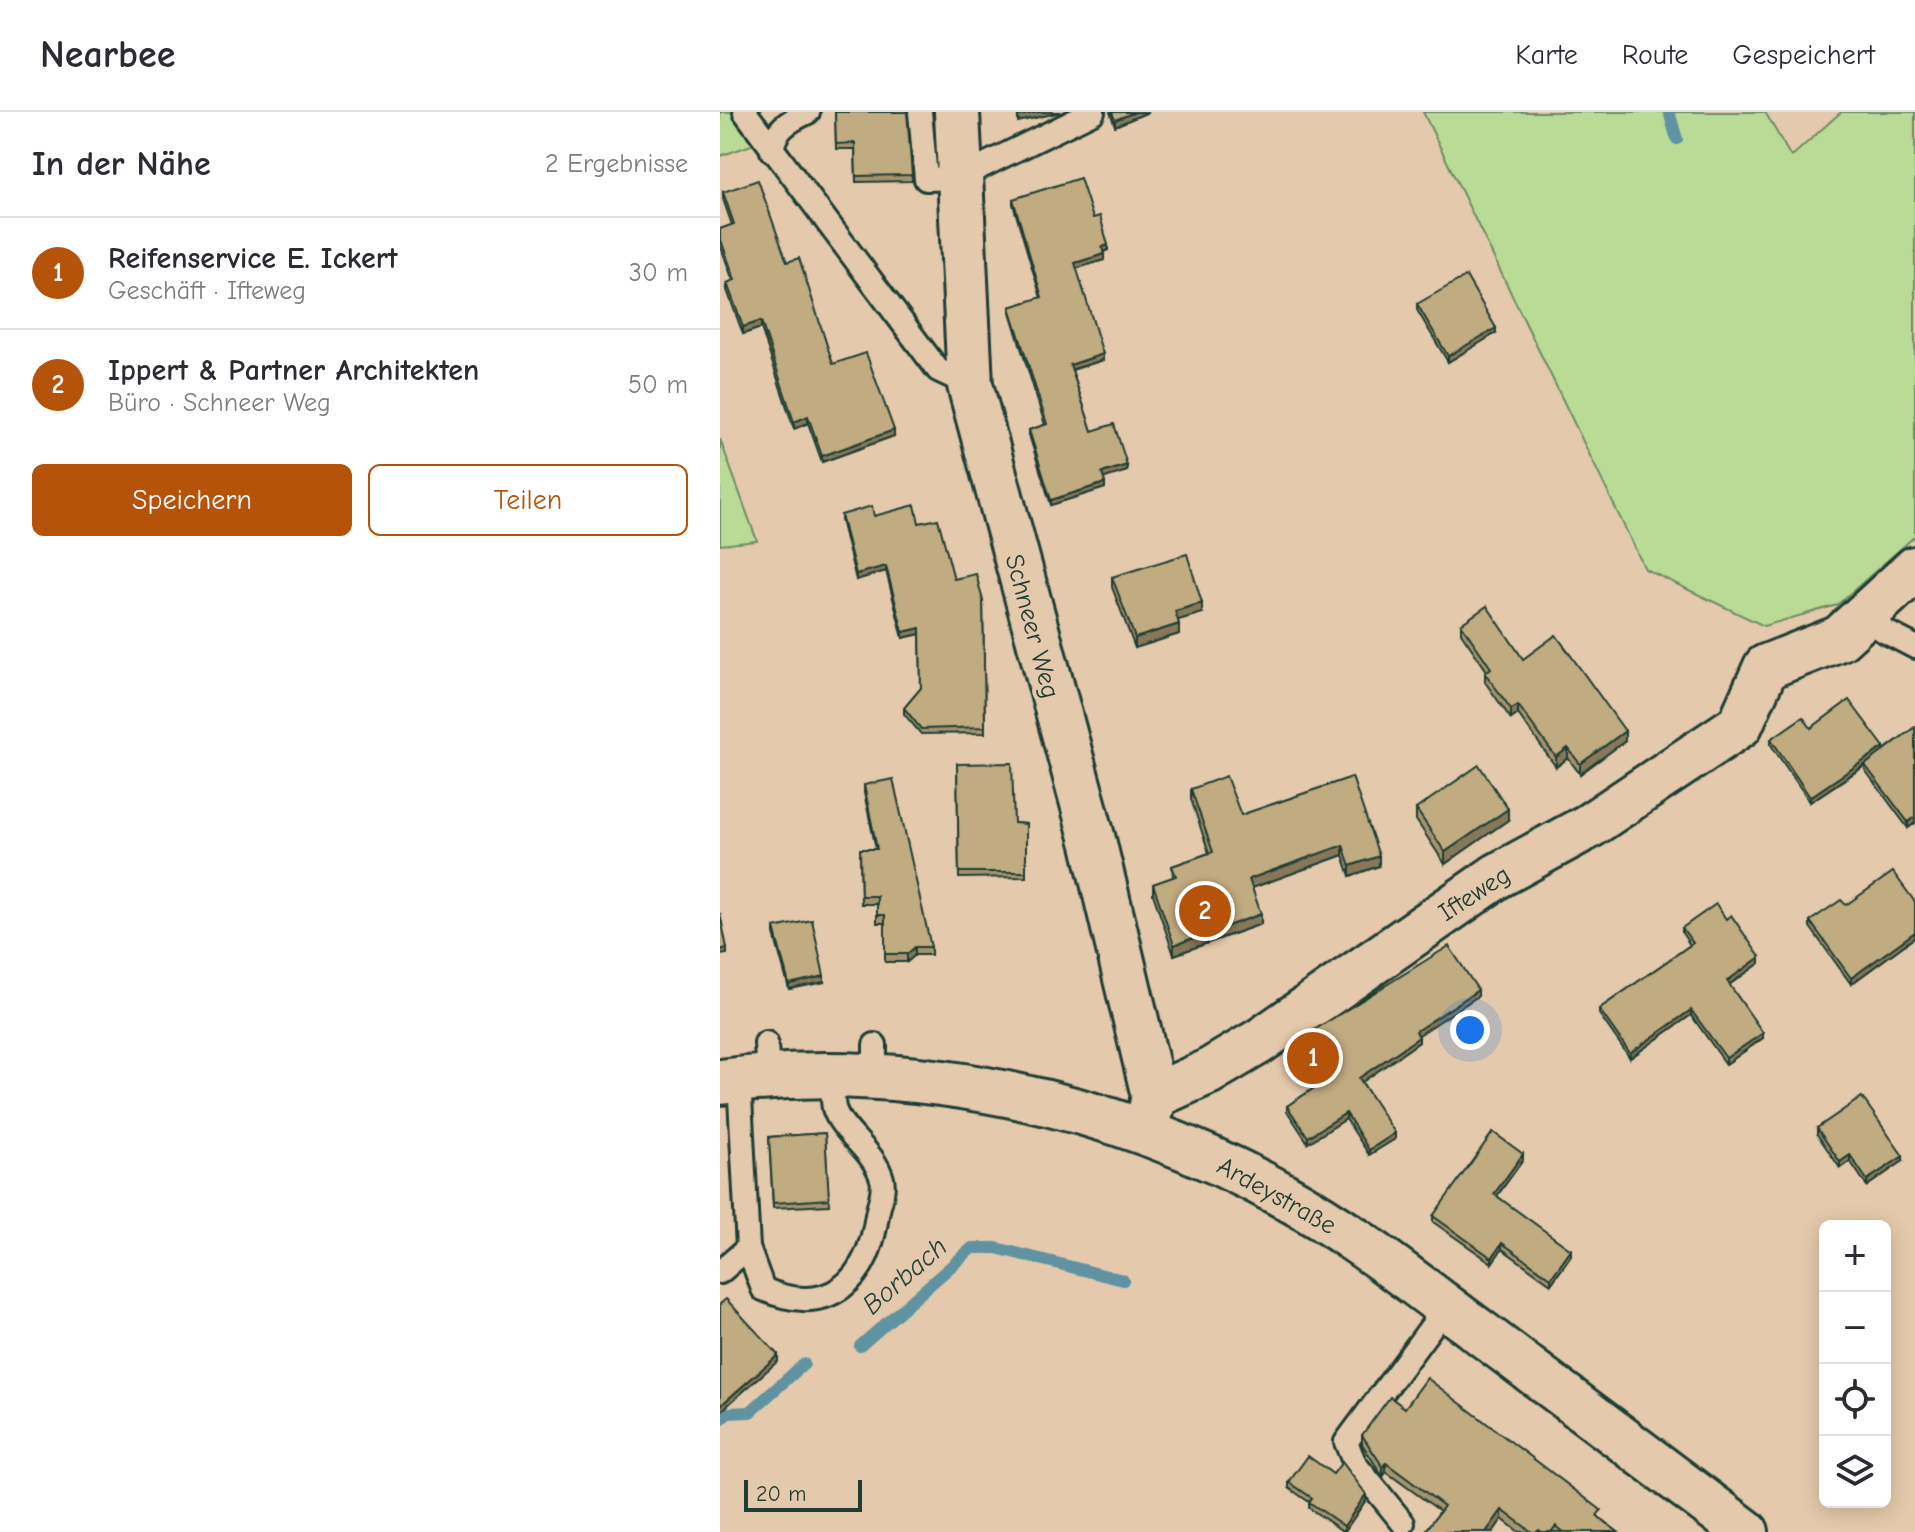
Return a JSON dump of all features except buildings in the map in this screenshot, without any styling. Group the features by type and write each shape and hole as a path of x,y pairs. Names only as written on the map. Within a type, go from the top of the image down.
{"street":[{"name":"Schneer Weg","path":"957,112 970,385 1102,840 1150,1114"},
{"path":"1861,619 1915,569"},
{"name":"Ifteweg","path":"1150,1114 1256,1034 1497,876 1589,826 1740,725 1766,667 1840,638 1861,619"},
{"name":"Ardeystraße","path":"748,1070 861,1067 1017,1097 1150,1114 1199,1152 1284,1195 1369,1248 1746,1532"}],"lane":[{"path":"745,112 938,370 970,385"},
{"path":"772,151 780,129 808,112"},
{"path":"920,112 926,179 958,178 1093,112"},
{"path":"1861,619 1915,647"},
{"path":"748,1070 748,1248 763,1289 790,1301 816,1299 841,1289 860,1268 873,1243 884,1182 875,1160 834,1109 861,1067"},
{"path":"720,1272 748,1248"},
{"path":"1403,1523 1355,1464 1346,1442 1446,1307"}],"green space":[{"path":"720,112 745,112 763,141 720,156"},
{"path":"1423,112 1765,112 1791,157 1841,112 1915,112 1915,536 1837,605 1764,626 1645,569"},
{"path":"720,439 757,541 720,545"}],"waterway":[{"path":"1669,112 1677,139"},
{"name":"Borbach","path":"860,1346 972,1248 996,1248 1123,1280"},
{"name":"Borbach","path":"720,1420 728,1413 750,1412 804,1364"}],"place":[{"name":"Ippert & Partner Architekten","path":"1205,911"},
{"name":"Reifenservice E. Ickert","path":"1313,1058"}]}
